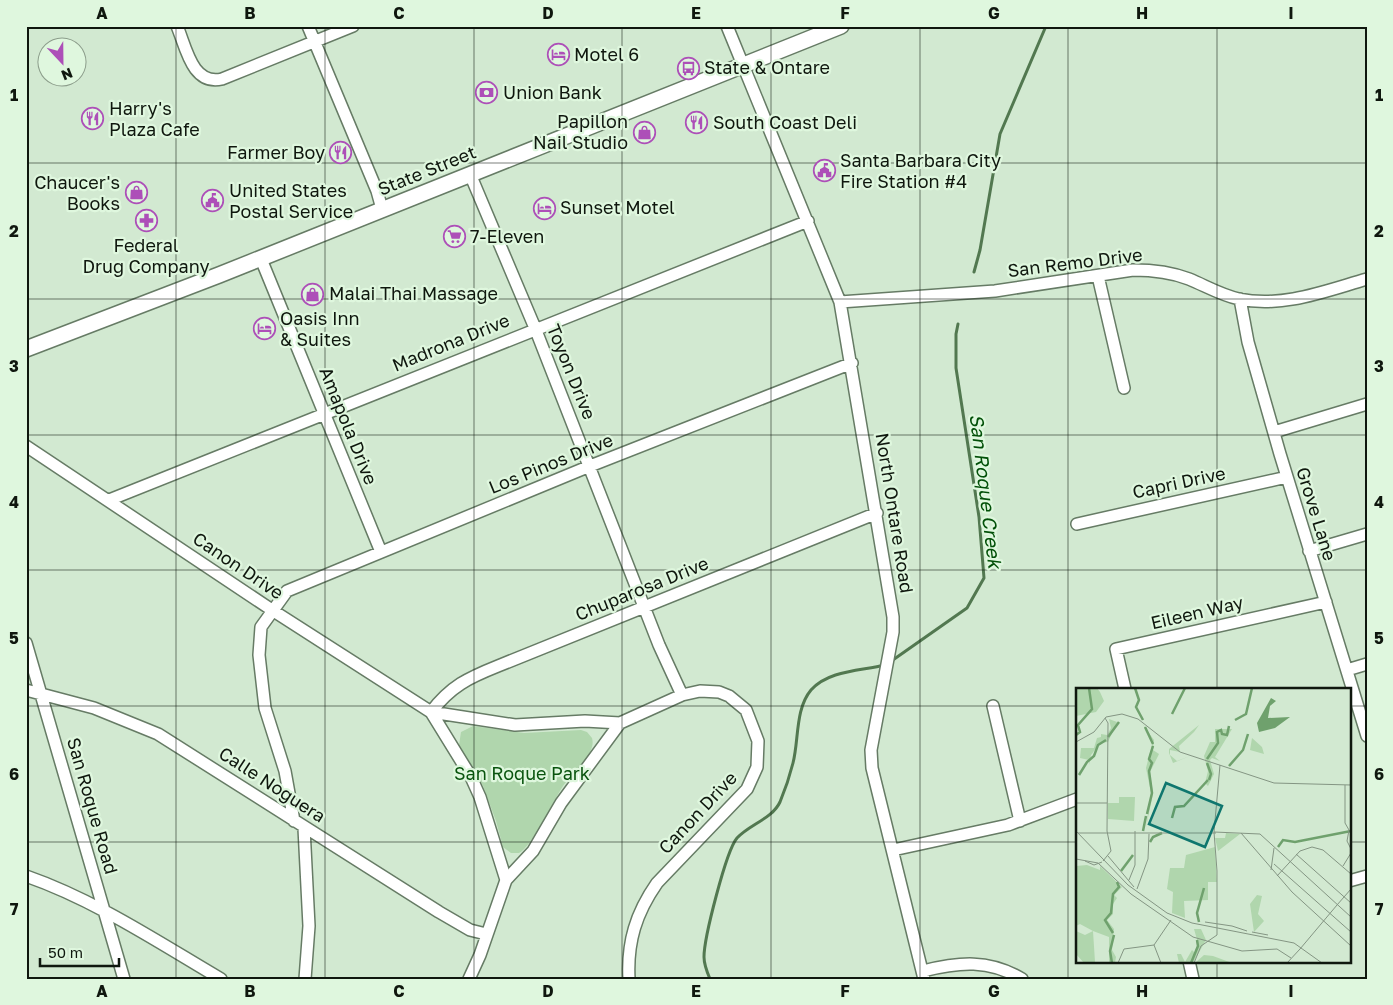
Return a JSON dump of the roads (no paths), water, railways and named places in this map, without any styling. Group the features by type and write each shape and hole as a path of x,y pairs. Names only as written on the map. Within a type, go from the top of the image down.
{"main road":[{"name":"State Street","path":"26,349 261,258 841,26"}],"street":[{"path":"177,26 196,72 211,80 222,79 353,26"},
{"path":"308,26 377,191 382,209"},
{"name":"North Ontare Road","path":"727,26 840,302 852,363 892,609 893,632 871,750 875,785 894,850 924,975"},
{"name":"Toyon Drive","path":"470,174 535,328 660,645 682,696"},
{"name":"Madrona Drive","path":"109,500 808,220"},
{"name":"Amapola Drive","path":"261,258 381,552"},
{"name":"San Remo Drive","path":"840,302 995,291 1133,270 1170,273 1240,299 1259,302 1286,301 1367,279"},
{"path":"1098,276 1124,388"},
{"name":"Grove Lane","path":"1240,299 1248,342 1287,478 1367,736"},
{"name":"Los Pinos Drive","path":"294,821 285,771 265,708 260,678 260,634 272,610 283,595 292,587 590,466 852,363"},
{"path":"1274,432 1367,404"},
{"name":"Canon Drive","path":"26,446 272,610 431,712 515,725 585,721 620,722 682,696 709,690 729,696 738,702 746,710 755,729 758,753 757,767 747,790 657,883 646,899 636,917 631,943 629,979"},
{"name":"Capri Drive","path":"1078,524 1287,478"},
{"name":"Chuparosa Drive","path":"431,712 454,687 468,678 877,513"},
{"path":"1309,552 1367,534"},
{"name":"Eileen Way","path":"1125,688 1116,649 1326,602"},
{"name":"San Roque Road","path":"26,643 124,979"},
{"path":"1346,670 1367,664"},
{"name":"Calle Noguera","path":"26,690 94,708 158,734 215,768 304,828 439,912 470,930 486,934"},
{"path":"992,706 1020,821"},
{"name":"Canon Drive","path":"431,712 471,777 480,797 506,880"},
{"path":"1350,722 1361,717"},
{"path":"469,979 496,913 506,880 534,851 560,803 620,722"},
{"path":"894,850 1020,821 1076,799"},
{"path":"304,828 310,926 305,979"},
{"path":"26,876 72,895 221,979"},
{"path":"1350,881 1367,876"},
{"path":"1189,962 1193,979"},
{"path":"924,975 970,963 996,966 1022,979"}],"waterway":[{"name":"San Roque Creek","path":"974,272 980,250 1000,134 1046,26"},
{"name":"San Roque Creek","path":"890,662 967,608 984,578 979,517 956,368 956,334 958,324"},
{"name":"San Roque Creek","path":"710,979 704,957 705,947 716,895 727,859 737,838 772,813 780,802 793,763 800,715 806,698 818,683 827,678 846,672 885,665"}],"place":[{"name":"Motel 6","path":"558,55"},
{"name":"State & Ontare","path":"688,68"},
{"name":"Union Bank","path":"487,93"},
{"name":"Harry's Plaza Cafe","path":"93,119"},
{"name":"South Coast Deli","path":"697,123"},
{"name":"Papillon Nail Studio","path":"644,132"},
{"name":"Farmer Boy","path":"341,153"},
{"name":"Santa Barbara City Fire Station #4","path":"824,171"},
{"name":"Chaucer's Books","path":"136,193"},
{"name":"United States Postal Service","path":"213,201"},
{"name":"Sunset Motel","path":"544,208"},
{"name":"Federal Drug Company","path":"146,221"},
{"name":"7-Eleven","path":"454,237"},
{"name":"Malai Thai Massage","path":"313,294"},
{"name":"Oasis Inn & Suites","path":"264,329"}],"park label":[{"name":"San Roque Park","path":"522,774"}]}
